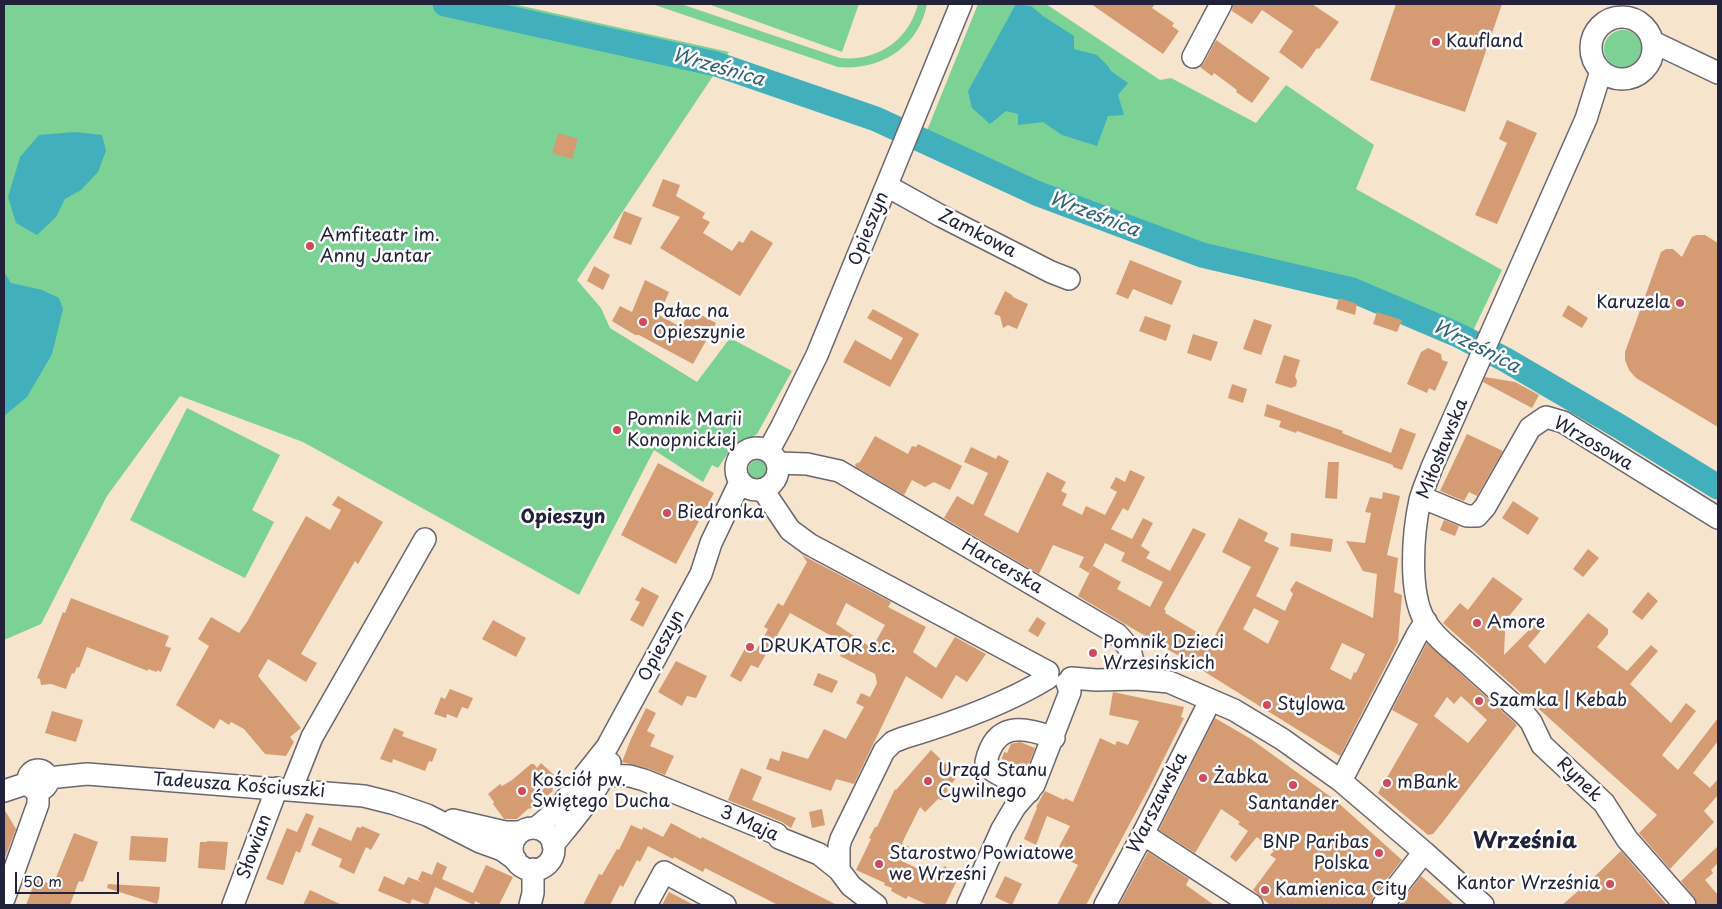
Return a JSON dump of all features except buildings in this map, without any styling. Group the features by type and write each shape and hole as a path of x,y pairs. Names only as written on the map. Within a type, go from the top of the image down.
{"street":[{"name":"Opieszyn","path":"774,457 782,426 817,355 961,4"},
{"path":"1193,57 1221,4"},
{"path":"1601,26 1604,4"},
{"path":"1629,11 1646,28 1653,42 1653,52 1645,69 1633,77 1610,75 1594,60 1591,51 1592,42 1595,33 1601,26 1629,11"},
{"path":"1653,42 1718,73"},
{"path":"1645,69 1697,64"},
{"name":"Miłosławska","path":"1531,722 1438,637 1426,621 1419,607 1414,580 1415,536 1421,497 1432,467 1586,119 1610,75"},
{"name":"Zamkowa","path":"887,186 941,216 1051,272 1069,279"},
{"name":"Wrzosowa","path":"1421,497 1466,516 1477,516 1485,507 1530,428 1546,417 1563,422 1718,518"},
{"path":"753,487 771,486 779,472 774,457 761,447 745,451 739,458 736,474 753,487 790,530 809,544 1058,678 1070,692 1054,738 1034,785 1015,808 1002,829 968,905"},
{"name":"Harcerska","path":"774,457 839,471 1117,634 1130,649 1137,678"},
{"name":"Opieszyn","path":"528,830 558,809 607,746 700,574 711,543 753,487"},
{"name":"Słowian","path":"233,905 284,789 425,539"},
{"path":"1341,781 1414,640 1426,621"},
{"path":"839,870 838,852 841,839 884,750 893,742 970,715 1058,678 1096,680 1137,678 1169,682 1234,710 1282,739 1341,781 1483,905"},
{"name":"Warszawska","path":"1104,905 1143,834 1210,700"},
{"name":"Opieszyn","path":"554,845 605,774 615,752 624,717"},
{"name":"Rynek","path":"1531,722 1542,745 1604,803 1627,840 1681,904"},
{"path":"1029,792 993,771 986,762 989,748 1000,735 1014,729 1029,730 1054,738"},
{"name":"Tadeusza Kościuszki","path":"4,792 87,774 364,796 427,815 480,842 502,850 524,865"},
{"name":"3 Maja","path":"605,774 630,776 644,780 777,834 780,838 819,854 839,870 850,886 876,905"},
{"path":"4,899 38,804 38,784"},
{"name":"Tadeusza Kościuszki","path":"427,815 467,822 505,832 528,830"},
{"path":"524,865 543,867 553,855 554,845 549,836 541,830 528,830 514,840 513,845 514,856 524,865 533,893 530,905"},
{"path":"1143,834 1252,905"},
{"path":"1383,905 1432,859"},
{"path":"646,905 664,872 725,905"}],"green space":[{"path":"4,4 513,4 729,52 577,280 601,308 610,328 697,382 730,338 792,371 757,434 732,447 718,468 712,465 703,482 654,450 579,595 303,442 180,396 107,496 41,624 4,640"},
{"path":"652,4 681,4 840,58 854,58 879,52 890,46 907,28 914,17 918,4 927,4 923,19 916,33 895,53 883,60 868,65 838,67"},
{"path":"708,4 859,4 842,52"},
{"path":"978,4 1046,4 1160,80 1171,78 1256,123 1286,85 1374,145 1356,189 1502,270 1471,335 1355,284 1205,249 924,138"},
{"path":"1623,30 1636,36 1642,49 1636,62 1623,68 1610,62 1604,49 1610,36"},
{"path":"187,408 280,455 252,510 274,522 245,578 130,520"},
{"path":"754,460 762,460 768,466 768,474 762,480 754,480 748,474 748,466"}],"water":[{"path":"1016,4 1031,6 1074,36 1074,49 1097,55 1111,71 1128,83 1118,95 1124,115 1108,116 1097,146 1062,135 1043,122 1018,125 1018,114 1006,111 990,124 972,108 968,91"},
{"path":"75,132 102,135 106,151 98,172 81,190 65,199 56,217 37,235 16,223 8,197 20,157 39,135"},
{"path":"4,272 11,283 42,290 59,298 63,309 52,354 27,397 4,416"}],"waterway":[{"name":"Wrześnica","path":"445,4 716,64 876,119 1036,193 1202,255 1352,290 1458,335 1506,360 1718,487"}],"place":[{"name":"Kaufland","path":"1436,42"},
{"name":"Amfiteatr im. Anny Jantar","path":"310,246"},
{"name":"Karuzela","path":"1680,303"},
{"name":"Pałac na Opieszynie","path":"643,322"},
{"name":"Pomnik Marii Konopnickiej","path":"617,430"},
{"name":"Biedronka","path":"667,513"},
{"name":"Amore","path":"1477,623"},
{"name":"DRUKATOR s.c.","path":"750,647"},
{"name":"Pomnik Dzieci Wrzesińskich","path":"1093,653"},
{"name":"Szamka | Kebab","path":"1479,701"},
{"name":"Stylowa","path":"1267,705"},
{"name":"Żabka","path":"1203,778"},
{"name":"Urząd Stanu Cywilnego","path":"928,781"},
{"name":"mBank","path":"1387,783"},
{"name":"Santander","path":"1293,785"},
{"name":"Kościół pw. Świętego Ducha","path":"522,791"},
{"name":"BNP Paribas Polska","path":"1379,853"},
{"name":"Starostwo Powiatowe we Wrześni","path":"879,864"},
{"name":"Kantor Września","path":"1610,884"},
{"name":"Kamienica City","path":"1265,890"}],"district":[{"name":"Opieszyn","path":"563,518"},
{"name":"Września","path":"1525,842"}]}
